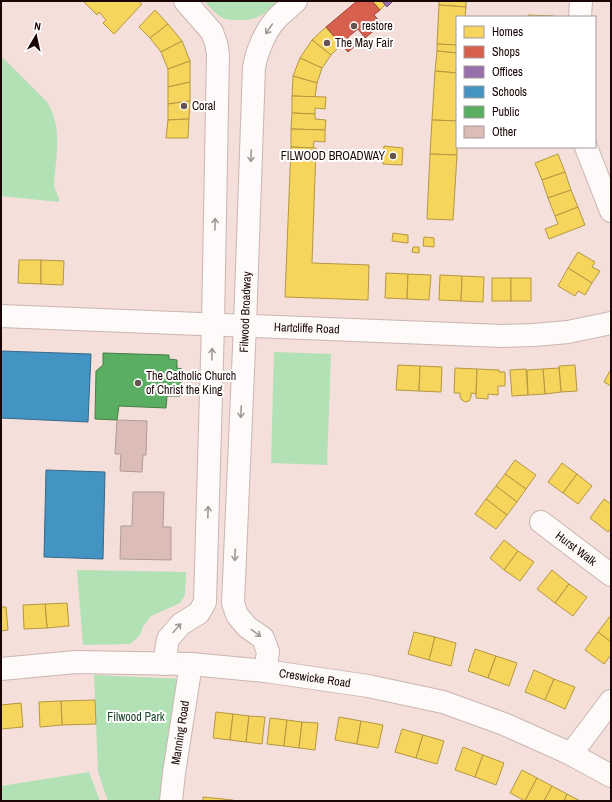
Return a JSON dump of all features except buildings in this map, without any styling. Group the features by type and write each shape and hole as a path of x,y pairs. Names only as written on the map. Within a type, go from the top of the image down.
{"street":[{"path":"164,664 168,639 180,624 199,613 205,602 213,324 218,54 212,32 185,1"},
{"name":"Filwood Broadway","path":"265,671 268,652 263,638 247,627 237,615 233,603 254,67 257,54 276,19 296,1"},
{"path":"580,16 581,1"},
{"path":"586,148 611,211"},
{"name":"Hartcliffe Road","path":"1,316 502,336 568,332 611,323"},
{"name":"Hurst Walk","path":"541,522 611,575"},
{"name":"Creswicke Road","path":"1,669 76,662 192,664 265,671 368,686 443,702 504,724 571,754 611,776"},
{"name":"Manning Road","path":"171,801 175,766 192,664"},
{"path":"571,754 611,701"}],"green space":[{"path":"204,1 278,1 269,10 256,18 230,20 220,16"},
{"path":"1,56 47,102 52,112 57,132 54,184 59,197 59,202 1,196"},
{"path":"274,352 331,354 327,465 271,463"},
{"path":"77,570 186,572 185,595 180,603 151,616 143,626 140,635 130,644 83,645"},
{"name":"Filwood Park","path":"94,675 183,679 162,801 108,801 98,772"},
{"path":"89,772 100,801 1,801 1,786"}],"place":[{"name":"restore","path":"354,26"},
{"name":"The May Fair","path":"327,43"},
{"name":"Coral","path":"184,106"},
{"name":"FILWOOD BROADWAY","path":"393,156"},
{"name":"The Catholic Church of Christ the King","path":"138,383"}]}
